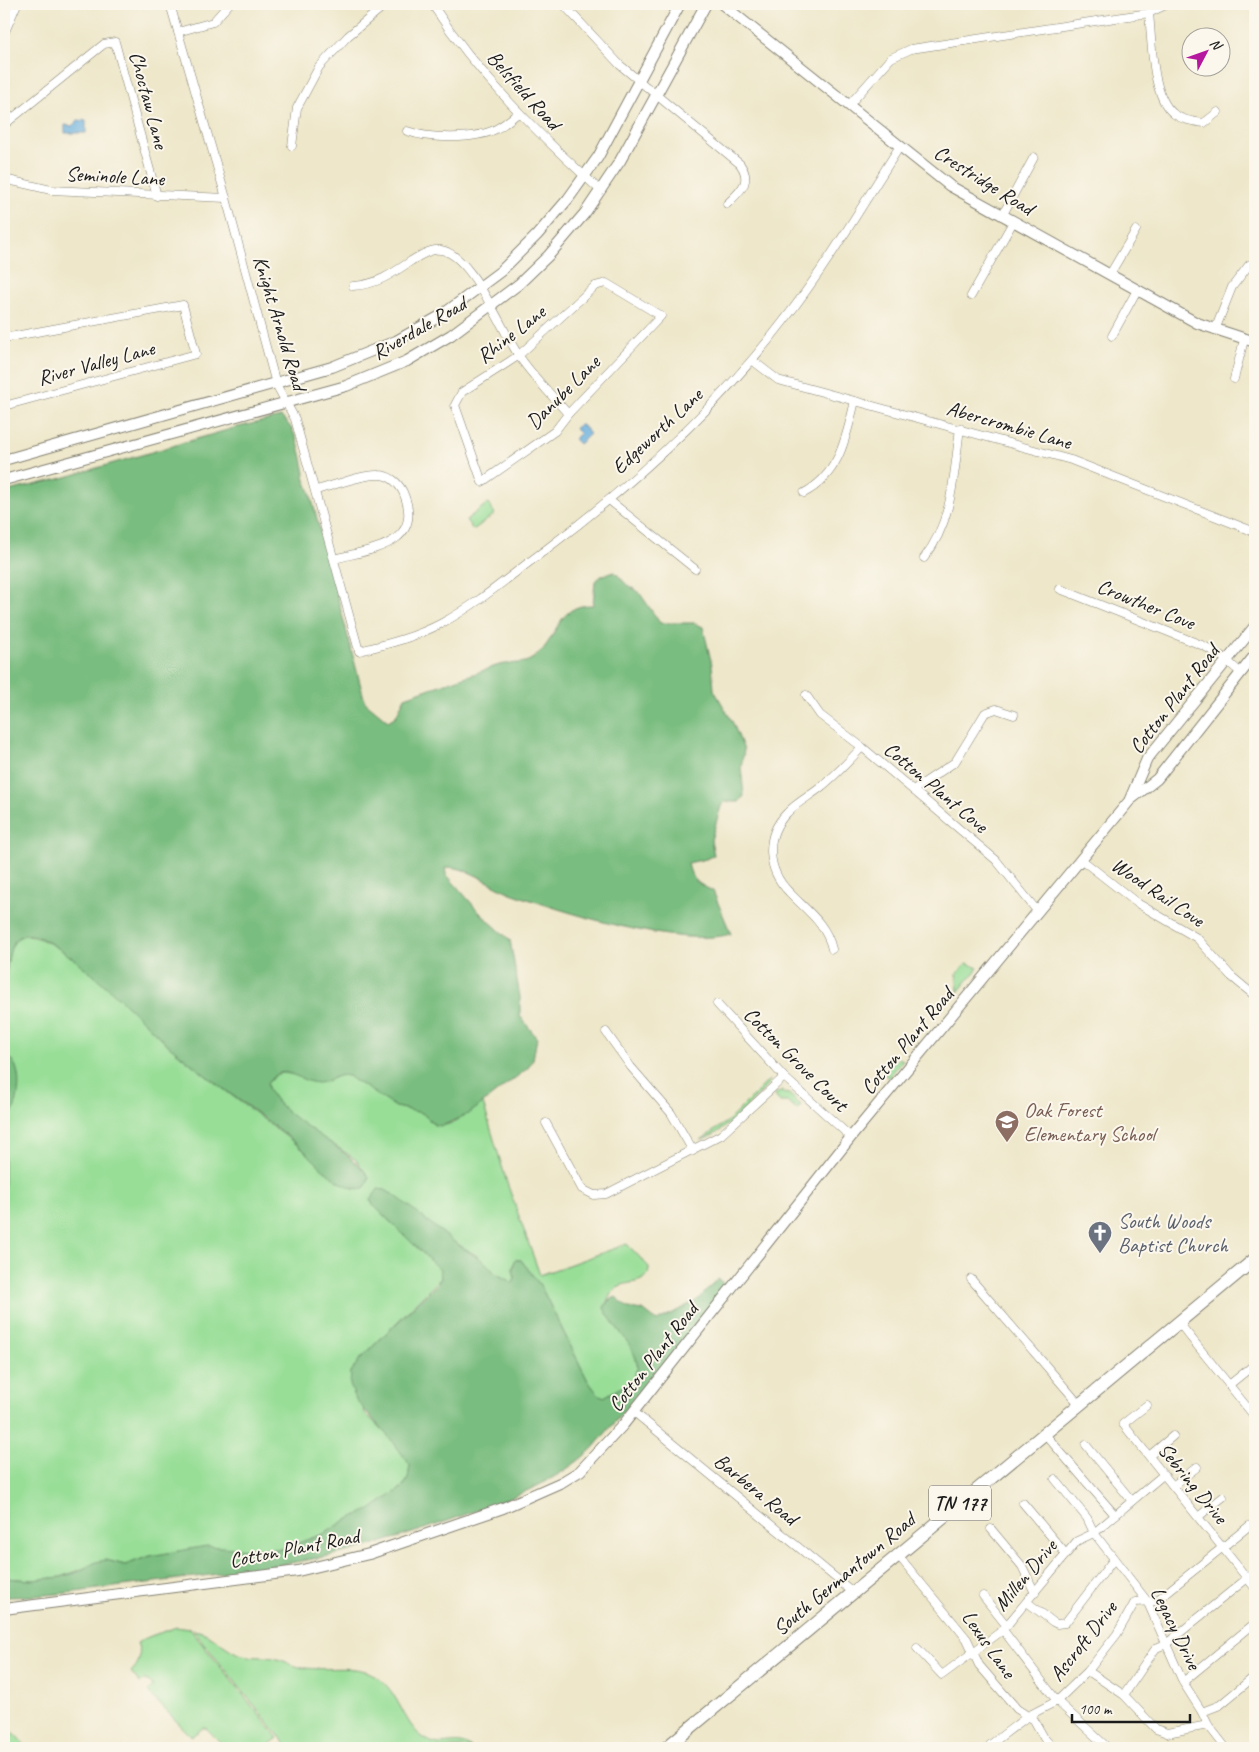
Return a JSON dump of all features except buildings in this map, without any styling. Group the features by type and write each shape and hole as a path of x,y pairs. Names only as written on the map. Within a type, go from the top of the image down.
{"main road":[{"name":"South Germantown Road","path":"666,1748 1255,1259"}],"street":[{"path":"4,34 17,4"},
{"name":"Knight Arnold Road","path":"170,4 226,198 276,384 296,419 359,651"},
{"path":"178,32 213,22 229,4"},
{"path":"292,146 297,108 319,67 342,41 386,4"},
{"name":"Belsfield Road","path":"432,4 463,48 518,113 601,191"},
{"path":"563,4 601,46 654,95 744,170 747,181 727,204"},
{"name":"Riverdale Road","path":"4,460 332,367 390,344 442,315 501,271 538,235 585,176 607,141 680,4"},
{"name":"Riverdale Road","path":"4,480 346,386 393,367 451,335 491,306 549,254 601,191 620,162 654,95 706,4"},
{"name":"Crestridge Road","path":"722,4 950,186 1137,290 1215,330 1255,342"},
{"path":"849,105 891,58 911,49 1149,13 1168,4"},
{"path":"1149,13 1156,79 1163,101 1174,114 1193,122 1204,123 1218,112"},
{"name":"Choctaw Lane","path":"4,126 104,44 115,42 157,196"},
{"path":"407,131 426,137 482,134 495,129 518,113"},
{"name":"Edgeworth Lane","path":"359,651 411,636 454,617 568,533 609,500 673,443 752,360 783,322 828,260 900,146"},
{"path":"1002,216 1034,157"},
{"name":"Seminole Lane","path":"4,179 52,190 226,198"},
{"path":"971,296 1013,222"},
{"path":"1110,274 1136,230"},
{"path":"352,286 373,284 428,251 443,250 458,259 480,288 518,356 568,414"},
{"path":"1215,330 1232,287 1249,265"},
{"name":"Rhine Lane","path":"482,482 455,405 462,392 518,356 595,286 606,283 661,316"},
{"path":"1112,336 1137,290"},
{"name":"River Valley Lane","path":"4,338 183,305 196,354 4,406"},
{"name":"Danube Lane","path":"482,482 556,431 568,414 661,316"},
{"path":"1234,379 1244,340"},
{"name":"Abercrombie Lane","path":"752,360 778,380 960,428 1077,462 1255,532"},
{"path":"804,493 823,479 841,453 855,401"},
{"path":"924,558 936,542 950,499 960,428"},
{"path":"316,490 380,475 393,480 399,485 408,509 408,524 398,538 384,546 334,560"},
{"path":"609,500 695,568"},
{"name":"Crowther Cove","path":"1060,589 1204,646 1227,660 1241,673"},
{"name":"Cotton Plant Road","path":"1130,800 1147,759 1255,626"},
{"name":"Cotton Plant Road","path":"4,1609 298,1571 369,1554 502,1508 562,1482 593,1459 634,1412 851,1138 1130,800 1157,779 1255,654"},
{"name":"Cotton Plant Cove","path":"806,695 820,715 862,747 996,860 1038,912"},
{"path":"913,790 955,762 985,713 996,709 1014,715"},
{"path":"832,949 824,927 777,877 772,866 772,841 780,820 788,811 827,782 862,747"},
{"name":"Wood Rail Cove","path":"1082,860 1137,903 1192,934 1231,976 1254,993"},
{"name":"Cotton Grove Court","path":"717,1004 784,1077 851,1138"},
{"path":"606,1032 631,1068 671,1113 693,1151"},
{"path":"546,1123 579,1185 586,1193 594,1195 612,1192 693,1151 733,1126 784,1077"},
{"path":"971,1279 1079,1404"},
{"path":"1179,1324 1255,1417"},
{"path":"1229,1385 1255,1364"},
{"name":"Sebring Drive","path":"1147,1405 1123,1424 1255,1588"},
{"name":"Barbera Road","path":"634,1412 854,1593"},
{"path":"1044,1433 1115,1515"},
{"path":"1149,1456 1173,1436"},
{"path":"1086,1445 1132,1501"},
{"path":"1173,1486 1197,1467"},
{"name":"Millen Drive","path":"917,1648 942,1675 1004,1628 1035,1593 1065,1553 1080,1539 1094,1533 1163,1475"},
{"name":"Legacy Drive","path":"1055,1479 1087,1518 1094,1533 1147,1601 1182,1682 1202,1712 1208,1725 1226,1748"},
{"path":"1198,1517 1223,1497"},
{"path":"1023,1504 1065,1553"},
{"name":"Ascroft Drive","path":"990,1744 1028,1716 1057,1701 1088,1671 1116,1634 1135,1602 1156,1600 1249,1526"},
{"path":"991,1530 1022,1566 1035,1593"},
{"name":"Lexus Lane","path":"898,1556 967,1639 976,1660 996,1686 1020,1712 1028,1716 1053,1748"},
{"path":"1027,1602 1053,1622 1057,1624 1064,1623 1114,1559"},
{"path":"1124,1695 1156,1648 1166,1644 1255,1572"},
{"path":"983,1596 1057,1701 1108,1748"},
{"path":"1182,1682 1255,1625"},
{"path":"1088,1671 1124,1695 1156,1729 1167,1733 1208,1725"},
{"path":"1202,1712 1220,1705 1255,1676"}],"green space":[{"path":"281,417 287,422 295,435 300,450 305,473 304,477 310,492 365,702 388,721 396,716 405,697 496,666 530,660 540,653 547,644 563,617 580,606 593,605 595,581 603,575 615,572 626,584 639,592 660,623 694,623 703,627 712,665 714,690 733,723 744,750 741,767 744,796 739,802 725,802 721,806 711,840 714,855 688,863 691,874 696,881 713,891 731,934 709,937 682,937 621,926 560,910 511,893 469,872 452,867 445,868 446,874 480,913 510,940 520,997 520,1016 537,1038 533,1059 528,1068 470,1113 442,1126 435,1125 422,1113 396,1107 348,1076 344,1075 318,1083 288,1073 275,1075 267,1084 272,1095 282,1107 359,1165 369,1177 366,1186 362,1189 343,1184 327,1173 287,1136 166,1043 98,979 56,946 38,937 24,935 18,938 11,949 4,985 4,492 59,479 234,428"},
{"path":"488,503 495,514 473,530 466,520"},
{"path":"24,935 41,939 80,963 167,1044 296,1144 331,1175 355,1189 369,1177 356,1160 305,1126 280,1105 271,1094 267,1084 277,1074 284,1073 327,1081 342,1074 396,1107 422,1113 434,1125 442,1126 452,1123 483,1103 507,1183 540,1275 627,1244 649,1267 646,1277 642,1280 616,1288 604,1308 633,1348 638,1367 632,1381 604,1397 597,1393 588,1381 540,1285 521,1260 515,1260 513,1269 515,1278 513,1283 495,1273 476,1255 454,1242 385,1190 383,1215 436,1264 440,1270 441,1278 360,1359 351,1372 365,1413 394,1442 410,1465 408,1479 403,1487 370,1511 346,1520 326,1533 282,1549 223,1549 150,1556 125,1565 106,1560 61,1577 32,1580 4,1578 4,1279 8,1271 7,1256 4,1255 4,1126 6,1123 12,1060 4,1051 4,985 10,949 16,939"},
{"path":"967,963 978,968 958,992 957,973"},
{"path":"4,1051 16,1067 19,1084 15,1107 4,1126"},
{"path":"899,1058 903,1060 888,1078 885,1075 888,1066"},
{"path":"770,1079 768,1085 728,1125 710,1137 701,1140 728,1121"},
{"path":"782,1090 783,1093 789,1094 801,1105 797,1110 787,1102 780,1102 774,1095"},
{"path":"378,1189 385,1190 396,1196 454,1242 486,1263 495,1273 513,1283 515,1278 513,1269 515,1260 521,1260 540,1285 588,1381 597,1393 604,1397 632,1381 638,1366 633,1350 604,1308 608,1301 616,1297 628,1308 643,1310 657,1321 696,1301 718,1279 728,1287 593,1448 549,1480 517,1495 367,1547 309,1560 188,1578 55,1594 4,1597 4,1578 32,1580 61,1577 78,1572 96,1562 106,1560 125,1565 150,1556 207,1546 263,1550 282,1549 326,1533 346,1520 370,1510 403,1487 408,1479 410,1465 394,1443 356,1400 350,1385 351,1372 360,1359 441,1278 440,1270 373,1205 371,1199"},
{"path":"176,1627 190,1629 278,1738 265,1748 226,1748 206,1728 192,1736 148,1692 153,1687 150,1682 145,1680 140,1683 131,1672 139,1659 137,1643"},
{"path":"193,1630 206,1633 242,1655 273,1658 299,1667 367,1671 383,1682 391,1691 407,1719 420,1735 435,1743 460,1743 472,1748 289,1748"},
{"path":"4,1723 28,1748 4,1748"}],"water":[{"path":"78,120 86,121 86,133 65,133 65,125 72,126"},
{"path":"580,423 590,434 579,444 574,439 580,434 575,429"}],"place":[{"name":"Oak Forest Elementary School","path":"1007,1143"},
{"name":"South Woods Baptist Church","path":"1100,1254"}]}
